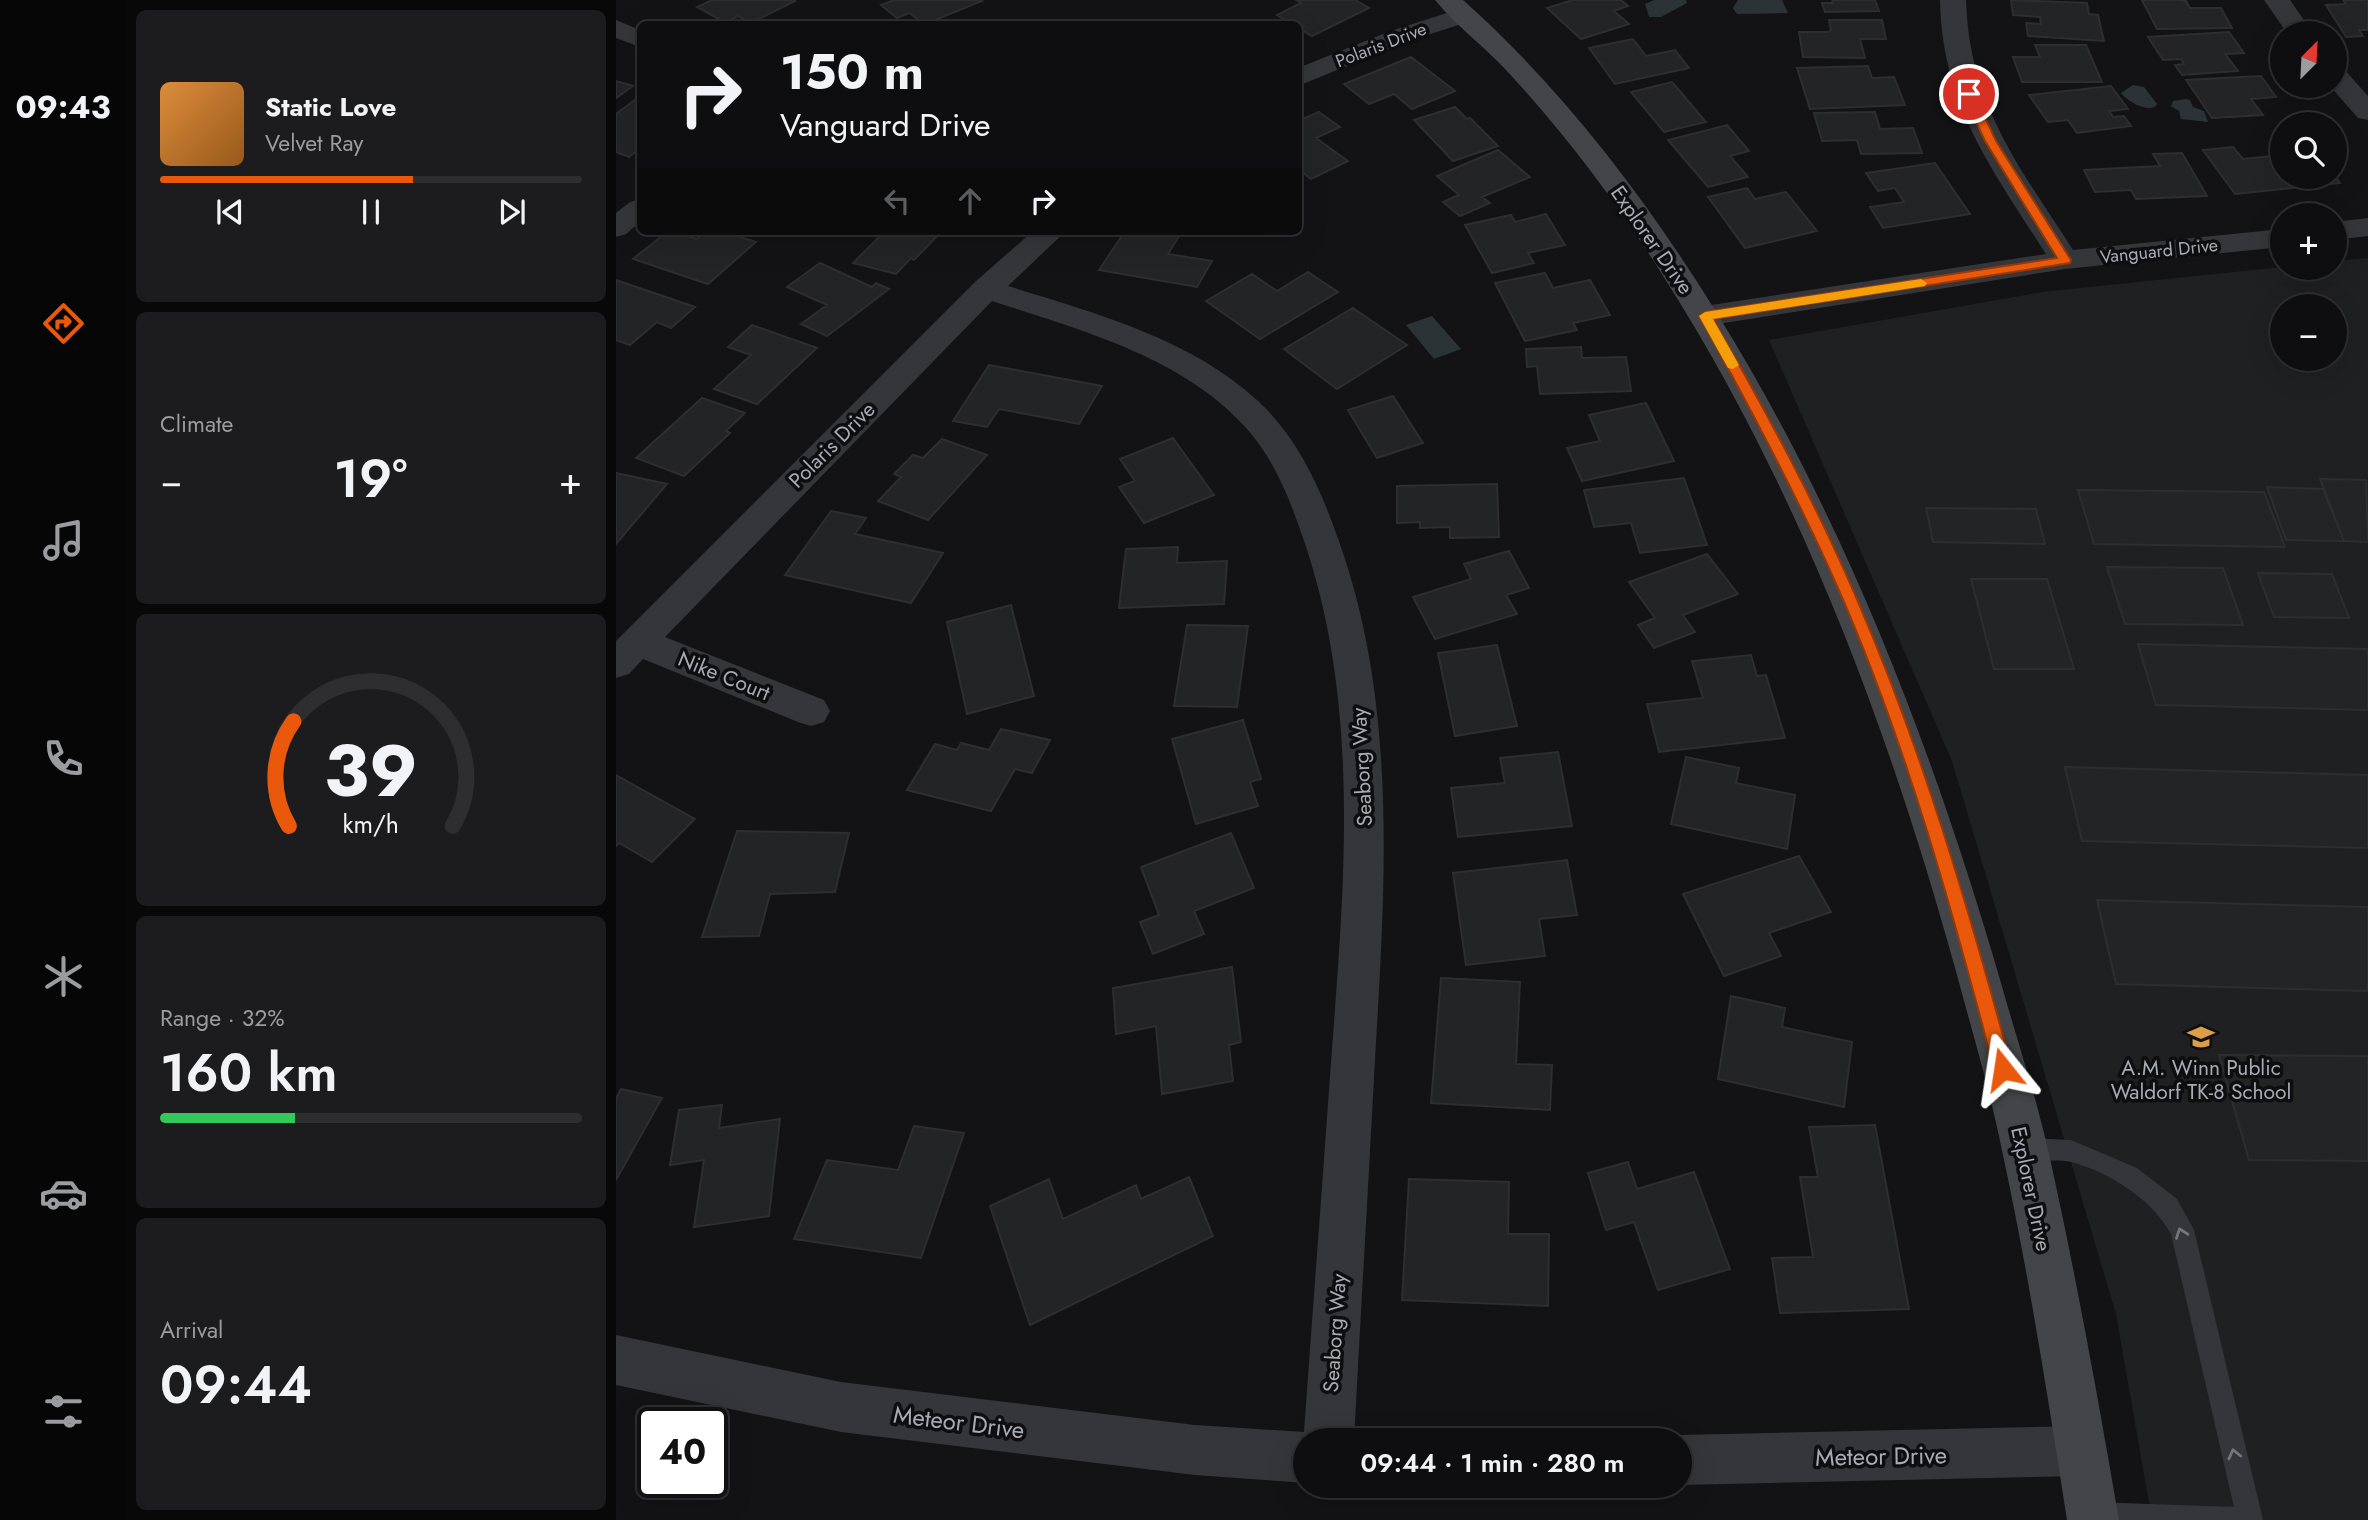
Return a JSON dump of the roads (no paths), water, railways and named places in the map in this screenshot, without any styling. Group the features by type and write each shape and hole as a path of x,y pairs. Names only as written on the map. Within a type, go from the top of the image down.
{"street":[{"path":"1953,0 1953,28 1969,94 1991,141 2065,260"},
{"path":"2277,0 2292,21"},
{"name":"Polaris Drive","path":"1302,76 1398,37 1456,7"},
{"name":"Explorer Drive","path":"1456,7 1524,75 1586,148 1648,230 1705,316 1770,429 1849,596 1906,744 1962,916 2025,1149 2068,1364 2093,1518"},
{"path":"616,27 637,38"},
{"path":"2347,89 2368,112"},
{"path":"616,228 637,210"},
{"path":"2347,229 2368,227"},
{"name":"Polaris Drive","path":"627,653 986,289 1047,235"},
{"name":"Vanguard Drive","path":"1705,316 2065,260 2270,239"},
{"name":"Seaborg Way","path":"986,289 1135,340 1202,375 1234,397 1277,442 1299,483 1329,558 1351,642 1359,704 1365,858 1330,1428"},
{"name":"Nike Court","path":"627,653 811,711"},
{"name":"Meteor Drive","path":"616,1360 841,1408 1195,1450 1293,1457"},
{"name":"Meteor Drive","path":"1692,1460 2082,1451"}],"lane":[{"path":"2025,1149 2071,1151 2129,1176 2169,1206 2182,1230 2249,1520"},
{"path":"2093,1518 2239,1520"}],"place":[{"name":"A.M. Winn Public Waldorf TK-8 School","path":"2201,1037"}]}
